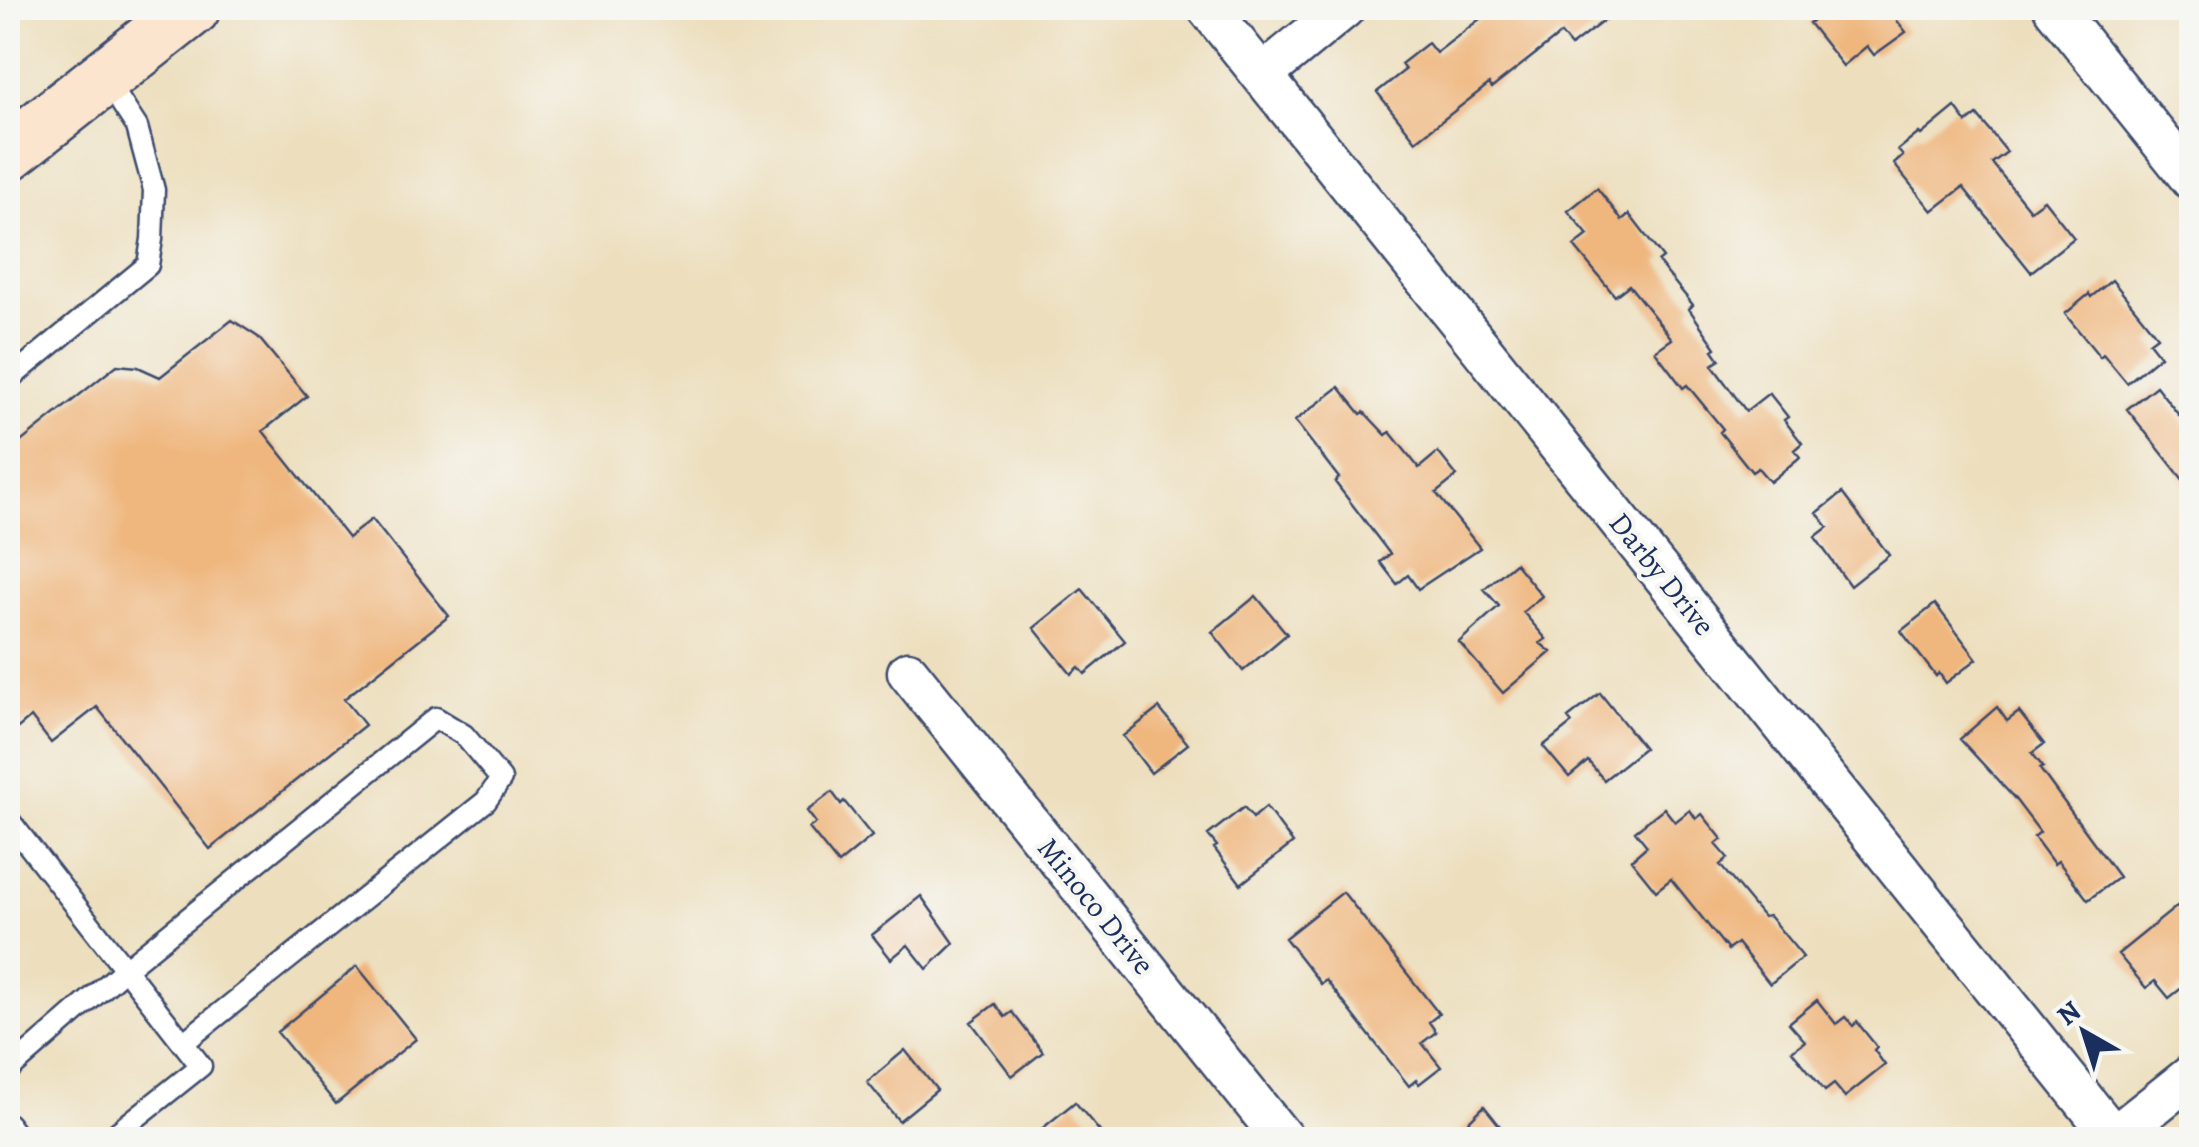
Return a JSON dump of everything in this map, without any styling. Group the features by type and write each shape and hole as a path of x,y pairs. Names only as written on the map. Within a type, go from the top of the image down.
{"main road":[{"path":"8,153 192,8"}],"street":[{"name":"Darby Drive","path":"1208,8 2114,1138"},
{"path":"1262,75 1344,8"},
{"path":"2054,8 2192,180"},
{"name":"Minoco Drive","path":"908,672 1284,1140"},
{"path":"2114,1138 2192,1075"}],"lane":[{"path":"8,380 148,266 154,190 138,127 104,77"},
{"path":"8,1072 124,970 436,718 464,734 501,779 486,801 183,1043"},
{"path":"8,818 201,1066 108,1140"},
{"path":"8,1124 20,1140"}],"building":[{"path":"1494,8 1620,8 1571,46 1561,34 1416,141 1377,92 1405,70 1401,64 1428,43 1436,53"},
{"path":"1829,8 1887,8 1906,32 1874,55 1867,46 1843,66 1809,23"},
{"path":"1955,107 1967,123 1977,115 2007,152 1992,163 2030,210 2044,200 2074,238 2031,272 1963,187 1932,211 1894,164 1903,156 1898,150"},
{"path":"1597,188 1622,220 1629,214 1663,258 1658,262 1693,305 1689,309 1716,348 1713,350 1720,360 1712,365 1746,411 1769,393 1788,417 1784,420 1802,443 1794,450 1800,457 1770,482 1758,468 1752,472 1720,432 1723,429 1687,385 1683,388 1655,351 1672,339 1629,285 1615,296 1574,246 1588,235 1568,211"},
{"path":"2112,280 2157,336 2149,342 2160,356 2127,383 2065,314"},
{"path":"232,320 258,337 307,396 263,431 348,538 372,519 449,616 344,699 365,725 210,849 97,707 51,743 31,717 8,736 8,452 117,365 138,367 160,377"},
{"path":"2156,386 2192,432 2192,491 2127,409"},
{"path":"1339,387 1361,414 1364,412 1386,435 1390,432 1419,468 1438,452 1457,476 1436,493 1480,548 1418,589 1408,575 1397,584 1380,562 1390,554 1295,421"},
{"path":"1842,493 1889,555 1850,586 1815,537 1828,527 1817,513"},
{"path":"1515,563 1542,596 1523,612 1546,639 1540,643 1551,652 1503,693 1459,642 1499,606 1484,589"},
{"path":"1082,589 1125,641 1085,674 1079,667 1071,674 1034,628"},
{"path":"1256,596 1287,634 1243,671 1212,632"},
{"path":"1935,604 1977,659 1946,683 1901,631"},
{"path":"1600,693 1644,748 1604,780 1588,761 1569,777 1543,746 1572,723 1568,718"},
{"path":"1997,707 2007,721 2019,712 2044,744 2032,753 2043,767 2040,769 2119,877 2088,900 2034,837 2040,832 2015,799 1960,739"},
{"path":"1159,708 1188,744 1151,773 1123,736"},
{"path":"832,792 872,836 838,864 809,828 816,823 807,811"},
{"path":"1244,807 1253,818 1266,807 1293,843 1241,884 1208,835"},
{"path":"1664,808 1675,822 1690,810 1696,819 1702,814 1722,839 1716,844 1728,858 1720,865 1803,957 1770,984 1737,943 1728,950 1671,879 1656,891 1631,860 1647,846 1635,831"},
{"path":"1343,892 1439,1014 1429,1022 1436,1032 1422,1043 1441,1067 1419,1084 1416,1080 1409,1086 1326,980 1321,984 1285,938"},
{"path":"2192,894 2192,980 2169,998 2155,981 2146,988 2118,954"},
{"path":"921,896 954,943 927,969 908,945 891,959 872,935"},
{"path":"357,966 416,1039 336,1104 277,1032"},
{"path":"1817,1000 1836,1024 1845,1017 1853,1026 1857,1022 1877,1047 1874,1050 1885,1065 1845,1097 1834,1084 1825,1091 1792,1051 1805,1041 1789,1023"},
{"path":"995,1004 1005,1017 1012,1012 1043,1052 1012,1076 971,1022"},
{"path":"905,1050 937,1090 899,1121 867,1082"},
{"path":"1075,1102 1107,1140 1028,1140"},
{"path":"1484,1106 1511,1140 1450,1140"}]}
